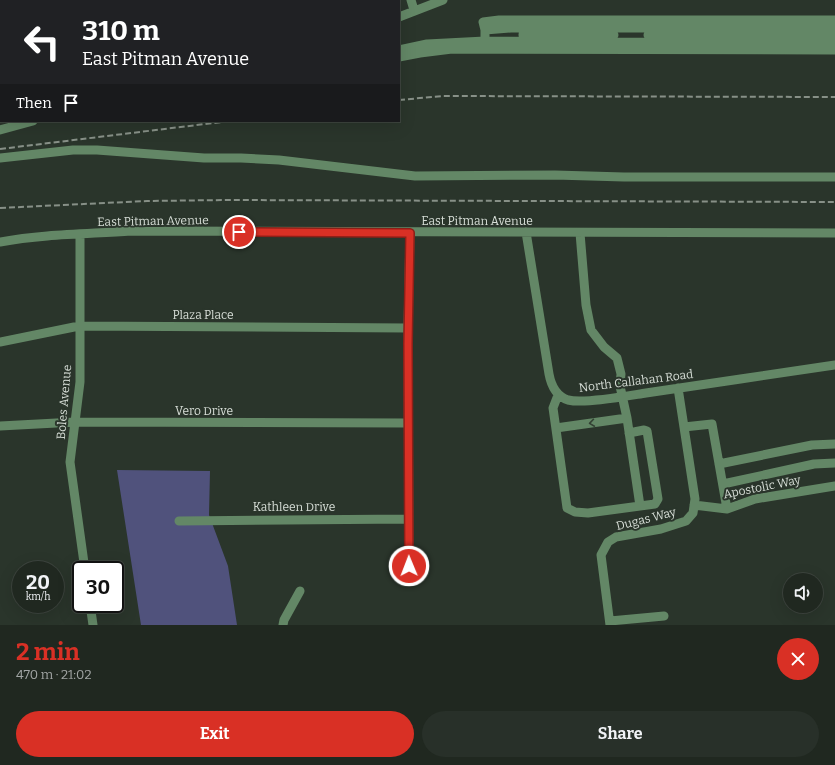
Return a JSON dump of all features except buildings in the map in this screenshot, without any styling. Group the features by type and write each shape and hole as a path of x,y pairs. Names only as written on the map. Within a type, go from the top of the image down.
{"street":[{"path":"400,16 412,4 443,0"},
{"path":"485,42 485,30 482,22 499,20 835,20"},
{"path":"485,30 524,28 835,28"},
{"path":"524,28 523,34 835,36"},
{"path":"400,50 427,44 485,42 835,43"},
{"path":"400,57 452,50 835,50"},
{"path":"0,130 29,122"},
{"path":"0,158 73,150 97,150 204,158 279,160 415,176 555,175 624,177 835,177"},
{"name":"East Pitman Avenue","path":"0,242 80,234 131,232 835,233"},
{"path":"526,232 549,374 551,383 558,395 553,408 567,508 576,512 588,513 655,504 658,499 647,431 644,430 629,434"},
{"path":"409,566 408,328 410,233"},
{"path":"580,233 586,305 591,330 604,347 617,358 621,374 620,386 627,418 640,506"},
{"name":"Boles Avenue","path":"80,234 80,382 70,462 84,561"},
{"name":"Plaza Place","path":"0,342 79,326 408,328"},
{"name":"North Callahan Road","path":"558,395 566,399 577,401 623,396 835,365"},
{"path":"678,388 695,499 694,505"},
{"path":"556,428 627,418"},
{"name":"Vero Drive","path":"0,426 75,422 408,423"},
{"path":"684,427 712,424 727,509"},
{"path":"719,464 812,445 835,444"},
{"path":"723,484 814,464 835,463"},
{"name":"Apostolic Way","path":"694,505 727,509 755,499 835,486"},
{"name":"Dugas Way","path":"610,623 601,555 608,542 616,537 661,529 686,521 693,513 694,505"},
{"name":"Kathleen Drive","path":"180,521 408,519"},
{"path":"283,625 284,620 300,591"},
{"path":"91,613 93,625"},
{"path":"610,623 664,616"}],"shaded area":[{"path":"117,470 210,471 209,515 228,566 237,625 141,625"}],"railway":[{"path":"400,100 443,96 835,97"},
{"path":"0,149 222,122"},
{"path":"0,208 147,201 227,200 835,202"}],"route":[{"path":"239,232 410,233 408,344 409,566"}]}
